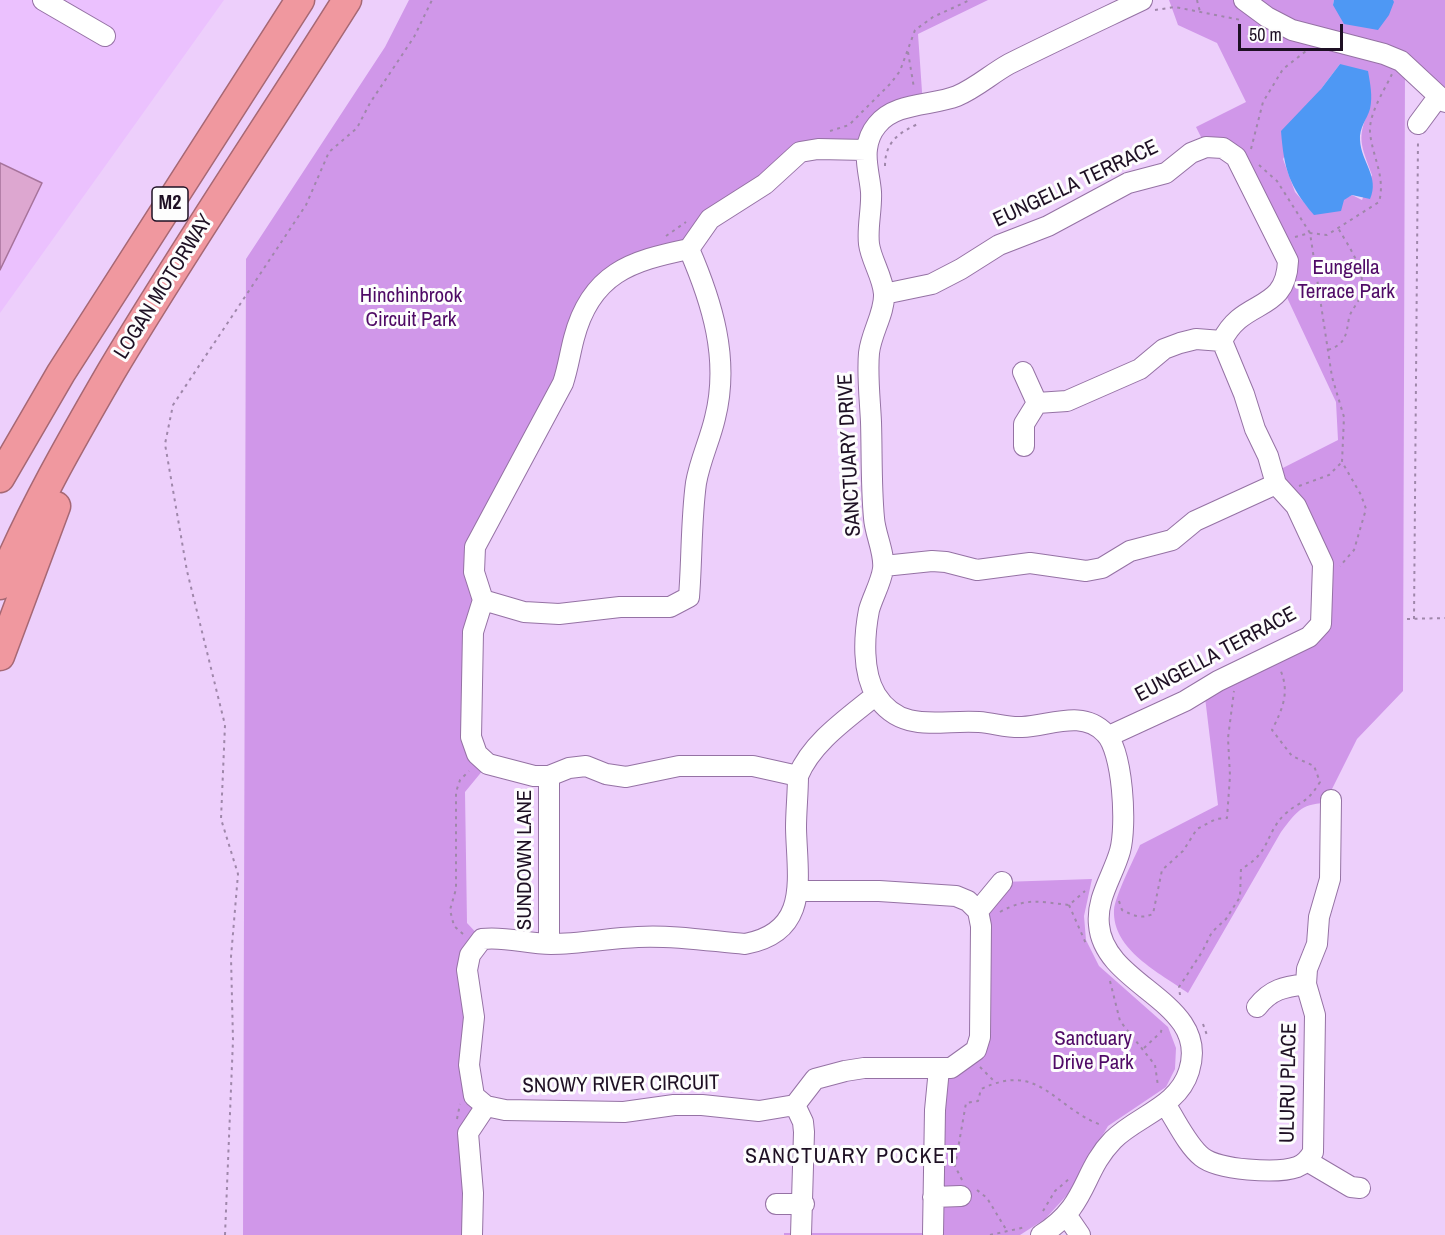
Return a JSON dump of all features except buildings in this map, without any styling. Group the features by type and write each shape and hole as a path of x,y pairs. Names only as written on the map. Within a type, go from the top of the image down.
{"highway":[{"name":"LOGAN MOTORWAY","path":"0,478 60,373 300,0"},
{"name":"LOGAN MOTORWAY","path":"0,585 35,509 80,425 136,330 347,0"},
{"path":"0,449 36,390 60,373"},
{"path":"0,656 29,572 79,453 80,425"}],"street":[{"path":"43,0 105,36"},
{"path":"1244,0 1267,17 1321,47 1393,58 1441,100 1418,124"},
{"path":"884,294 869,245 872,195 866,150 872,132 882,119 898,110 953,98 1003,67 1146,7"},
{"name":"EUNGELLA TERRACE","path":"884,294 932,284 962,269 999,245 1048,226 1128,183 1166,173 1191,153 1206,147 1223,148 1236,157 1288,261 1288,279 1283,289 1270,300 1243,314 1228,329 1222,341 1244,394 1255,429 1282,490 1296,506 1323,564 1321,624 1309,637 1218,681 1185,701 1109,736"},
{"path":"798,776 753,766 679,766 626,777 606,774 586,766 569,768 549,776 534,776 488,764 477,754 471,737 472,632 483,600 474,572 475,547 563,383 570,363 574,338 585,312 603,284 621,269 644,259 689,249 710,219 758,189 800,152 818,149 866,150"},
{"path":"483,600 524,612 559,614 620,607 670,607 689,597 696,486 718,402 719,358 717,330 708,294 689,249"},
{"name":"SANCTUARY DRIVE","path":"884,294 869,351 874,521 884,566"},
{"path":"1037,403 1067,401 1140,369 1164,349 1180,343 1196,339 1222,341"},
{"path":"1023,372 1037,403"},
{"path":"1024,446 1024,424 1037,403"},
{"path":"1038,1225 1067,1216 1081,1197 1104,1150 1161,1097 1181,1090 1190,1071 1192,1051 1177,1002 1120,966 1106,948 1099,928 1097,886 1120,850 1124,825 1117,759 1109,736 1095,725 1073,719 1014,728 981,722 933,725 911,722 891,711 876,695 867,668 865,644 869,610 884,566 946,561 977,570 1030,563 1086,571 1102,568 1130,551 1172,540 1195,521 1282,490"},
{"path":"472,1235 473,1193 468,1133 486,1106 474,1095 469,1065 474,1034 467,969 470,955 482,939 507,938 529,944 583,944 638,937 745,944 761,941 779,930 793,911 799,891 796,828 798,776 811,754 838,727 876,695"},
{"name":"SUNDOWN LANE","path":"549,776 549,944"},
{"name":"ULURU PLACE","path":"1161,1097 1200,1155 1212,1164 1287,1170 1307,1161 1313,1152 1315,1015 1306,984 1307,969 1317,944 1319,917 1329,886 1331,800"},
{"path":"979,918 1002,882"},
{"path":"799,891 879,891 956,896 968,901 979,918 980,1036 976,1050 951,1068 864,1068 815,1079 795,1105 803,1122 804,1132 804,1204 801,1235"},
{"path":"1257,1007 1268,993 1281,988 1306,984"},
{"path":"933,1233 935,1110 939,1069"},
{"name":"SNOWY RIVER CIRCUIT","path":"486,1106 506,1110 624,1112 702,1105 759,1111 795,1105"},
{"path":"1307,1161 1351,1187 1360,1188"},
{"path":"933,1197 968,1189"},
{"path":"776,1204 804,1204"},
{"path":"1067,1216 1080,1235"}],"path":[{"path":"225,1235 233,1040 231,957 238,874 220,819 225,725 187,571 165,444 173,405 306,205 329,152 357,128 370,103 414,37 432,0"},
{"path":"829,132 849,125 891,83 900,71 915,30 933,17 970,0"},
{"path":"1197,0 1200,12"},
{"path":"1146,7 1158,9 1174,7 1242,20"},
{"path":"1296,47 1306,51"},
{"path":"1253,154 1251,147 1263,102 1282,69 1306,51 1321,47"},
{"path":"1279,242 1310,233 1327,235 1379,202 1382,191 1370,130 1374,111 1393,58"},
{"path":"885,167 889,144 898,134 930,120"},
{"path":"1414,619 1418,124"},
{"path":"1255,161 1277,181 1310,233 1332,377 1344,417 1342,462 1361,495 1366,509 1354,550 1337,570"},
{"path":"658,239 690,219"},
{"path":"1328,350 1340,346 1346,339 1350,314 1360,296 1357,262 1338,228"},
{"path":"1282,490 1329,475 1342,462"},
{"path":"1407,619 1445,618"},
{"path":"1144,1048 1161,1032 1163,1023 1177,1002 1179,987 1212,932 1226,919 1240,897 1241,869 1254,862 1265,850 1285,814 1309,800 1320,782 1314,766 1292,756 1272,730 1286,695 1285,682 1278,663"},
{"path":"979,918 1034,900 1069,904 1077,901 1097,886 1120,892 1122,910 1145,917 1153,914 1162,870 1183,851 1197,829 1216,819 1227,818 1230,776 1228,738 1232,697 1237,686"},
{"path":"463,942 466,935 460,934 454,926 450,910 456,889 456,792 460,780 472,767"},
{"path":"1172,988 1177,1002"},
{"path":"1119,1021 1144,1048 1155,1065 1161,1097"},
{"path":"970,1056 995,1083"},
{"path":"1007,1231 987,1198 968,1189 961,1180 956,1166 966,1103 978,1101 981,1089 1010,1079 1040,1085 1082,1118 1101,1125 1107,1123"},
{"path":"457,1128 462,1096"},
{"path":"990,1235 1038,1225 1054,1191 1075,1173"}],"shaded area":[{"path":"0,0 224,0 0,313"}],"green space":[{"name":"Hinchinbrook Circuit Park","path":"409,0 988,0 918,34 923,106 898,110 866,150 800,152 689,249 621,269 574,338 475,547 471,737 488,764 465,792 467,923 482,939 475,947 469,1065 486,1106 468,1133 472,1235 243,1235 246,259 385,47"},
{"name":"Eungella Terrace Park","path":"1169,0 1334,0 1333,5 1393,0 1445,0 1445,102 1405,66 1403,691 1357,739 1325,803 1310,805 1299,811 1281,832 1188,993 1129,949 1115,924 1115,904 1140,845 1218,805 1204,689 1309,637 1323,564 1273,473 1338,440 1336,402 1283,289 1288,279 1236,157 1206,147 1196,127 1246,102 1217,43 1178,25","holes":["1340,64 1370,108 1363,127 1362,142 1372,175 1362,200 1352,195 1314,214 1295,192 1283,159 1321,89"]},
{"name":"Sanctuary Drive Park","path":"1092,879 1084,916 1086,940 1099,966 1168,1027 1176,1048 1175,1069 1166,1087 1108,1126 1068,1194 1045,1219 1020,1235 784,1235 784,1233 933,1233 939,1069 970,1056 981,926 1002,882"}],"water":[{"path":"1334,0 1393,0 1394,2 1389,15 1378,30 1344,24 1333,5"},
{"path":"1340,64 1368,71 1371,104 1360,140 1373,184 1372,191 1370,199 1352,195 1344,200 1341,211 1314,215 1293,186 1289,176 1281,131 1321,89"}],"district":[{"name":"SANCTUARY POCKET","path":"852,1157"}]}
